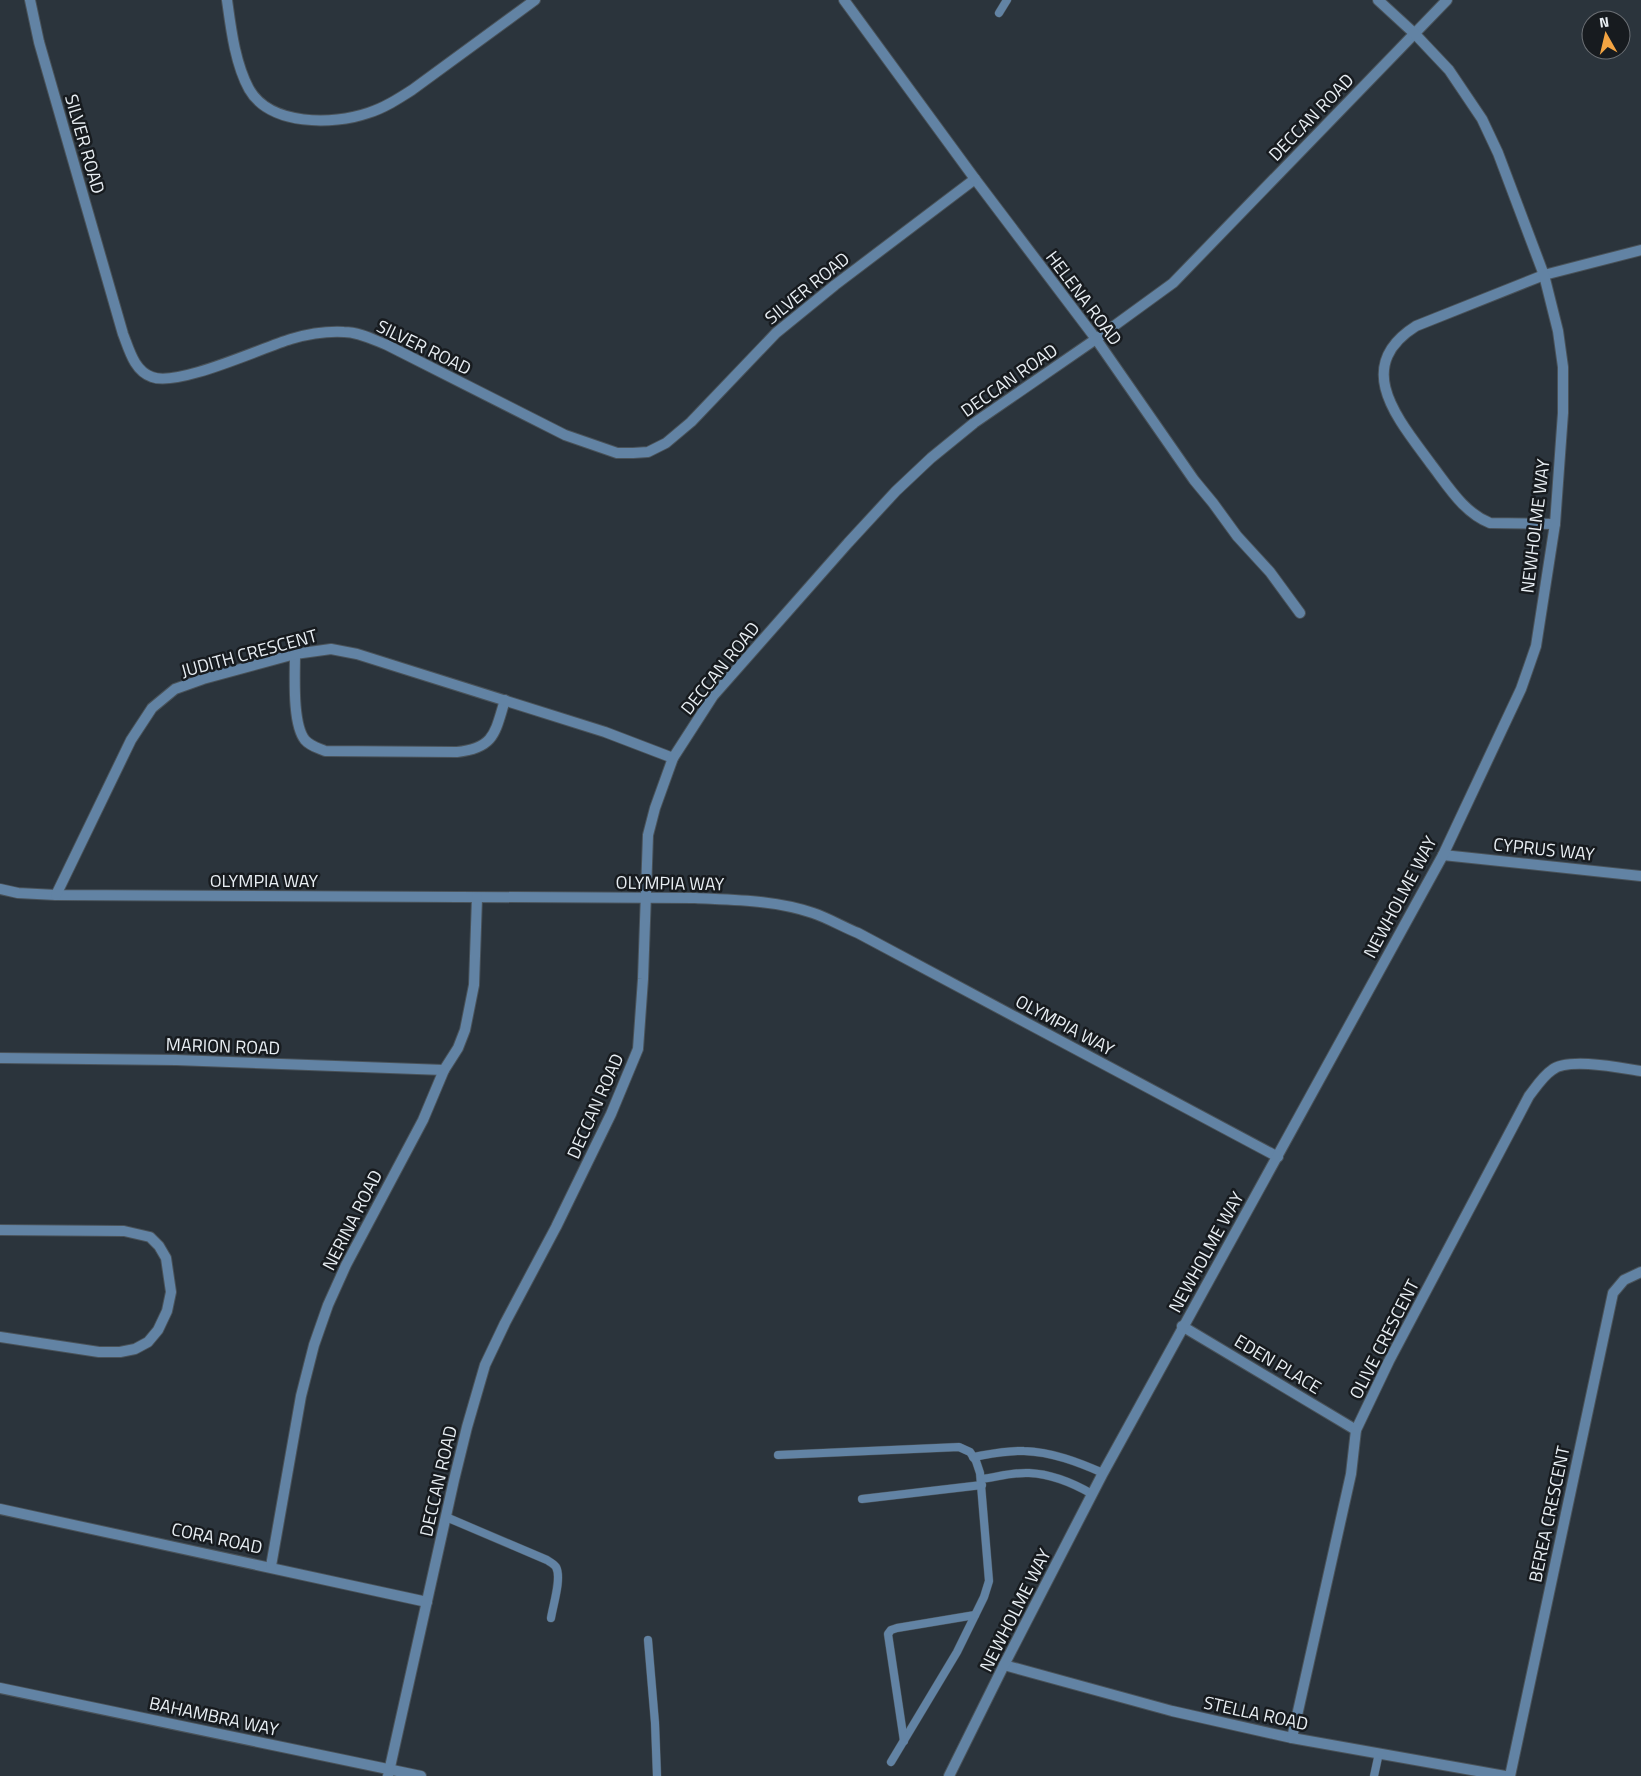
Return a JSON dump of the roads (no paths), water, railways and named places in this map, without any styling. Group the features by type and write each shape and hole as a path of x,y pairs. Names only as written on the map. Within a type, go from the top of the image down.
{"street":[{"name":"SILVER ROAD","path":"30,0 42,51 123,334 133,359 141,370 152,377 164,379 185,377 290,340 315,333 345,332 364,336 387,345 565,436 617,453 648,452 666,443 691,422 776,333 835,285 975,179"},
{"path":"227,0 230,25 241,71 257,100 287,118 317,120 344,118 367,113 391,103 412,90 535,0"},
{"name":"HELENA ROAD","path":"844,0 975,179 1096,339 1194,480 1237,536 1270,572 1300,613"},
{"name":"NEWHOLME WAY","path":"950,1776 1004,1665 1103,1473 1182,1326 1278,1157 1443,855 1521,689 1536,646 1555,524 1563,367 1558,331 1544,275 1498,153 1482,119 1449,70 1415,34 1378,0"},
{"name":"DECCAN ROAD","path":"389,1773 467,1427 485,1365 556,1227 611,1114 638,1049 643,978 648,835 655,808 673,758 713,696 896,491 931,458 974,423 1173,283 1447,0"},
{"path":"1555,524 1490,523 1469,511 1448,487 1400,422 1387,399 1384,365 1387,354 1405,333 1416,326 1544,275 1641,250"},
{"name":"JUDITH CRESCENT","path":"56,895 131,740 152,708 175,689 203,679 295,654 331,649 357,654 604,732 673,758"},
{"path":"295,654 295,704 301,732 305,740 325,751 457,752 472,750 484,746 490,739 497,725 505,700"},
{"name":"CYPRUS WAY","path":"1443,855 1641,876"},
{"name":"OLYMPIA WAY","path":"0,889 18,893 56,895 740,900 788,906 813,913 858,933 1278,1157"},
{"name":"NERINA ROAD","path":"271,1566 301,1396 314,1345 325,1313 346,1265 423,1120 444,1070 458,1048 465,1030 474,985 477,898"},
{"name":"MARION ROAD","path":"0,1058 176,1060 444,1070"},
{"name":"OLIVE CRESCENT","path":"1292,1738 1350,1474 1356,1430 1388,1361 1529,1096 1553,1069 1560,1066 1591,1064 1641,1071"},
{"path":"0,1230 124,1231 150,1237 159,1246 166,1258 171,1292 167,1311 158,1330 148,1342 135,1349 120,1352 99,1352 0,1337"},
{"name":"BEREA CRESCENT","path":"1510,1776 1614,1293 1624,1280 1641,1272"},
{"name":"EDEN PLACE","path":"1182,1326 1356,1430"},
{"name":"CORA ROAD","path":"0,1509 271,1566 427,1602"},
{"name":"STELLA ROAD","path":"1004,1665 1172,1711 1292,1738 1505,1776"},
{"name":"BAHAMBRA WAY","path":"0,1688 389,1773 421,1776"}],"lane":[{"path":"999,13 1007,0"},
{"path":"778,1455 959,1447 970,1452 976,1461 982,1482 989,1580 984,1597 956,1652 891,1762"},
{"path":"973,1457 1024,1451 1054,1455 1075,1461 1103,1473"},
{"path":"862,1499 982,1482 1027,1472 1042,1474 1076,1485 1092,1494"},
{"path":"446,1518 553,1564 558,1577 551,1618"},
{"path":"904,1741 888,1634 896,1628 975,1615"},
{"path":"648,1640 655,1723 657,1776"},
{"path":"1374,1776 1379,1753"}]}
